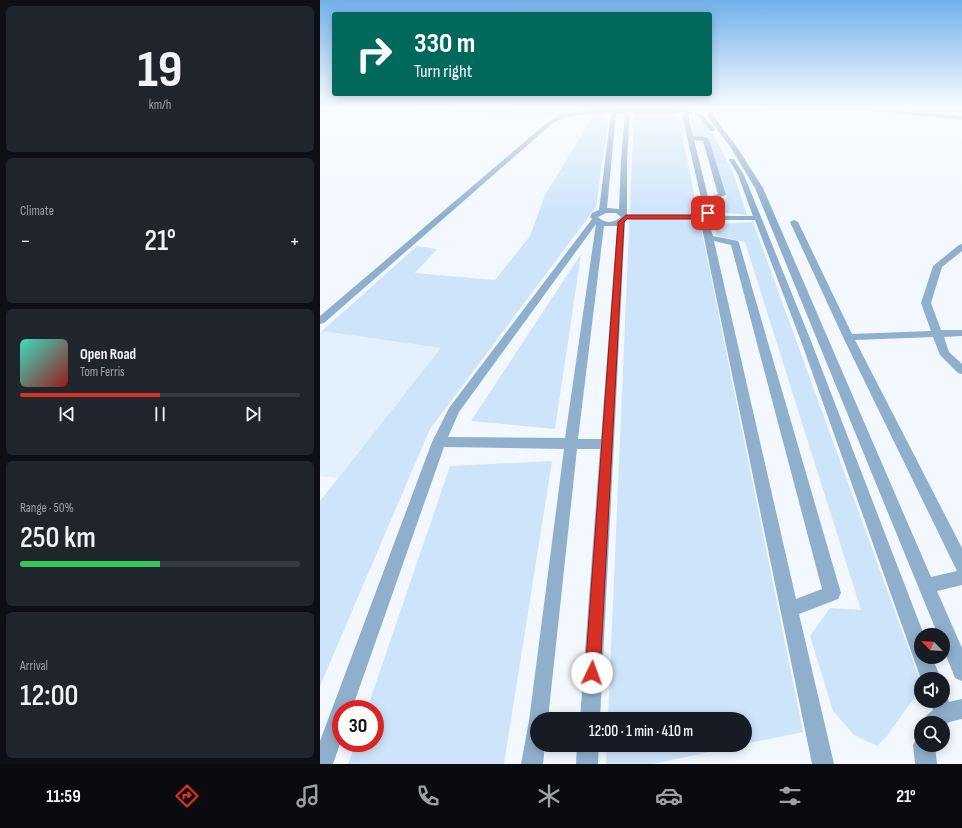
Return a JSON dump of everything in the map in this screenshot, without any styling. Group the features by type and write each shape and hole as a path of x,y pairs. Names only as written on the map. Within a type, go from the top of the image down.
{"street":[{"path":"320,321 526,144"},
{"path":"539,712 571,443 610,144"},
{"path":"590,712 606,444 623,218 625,144"},
{"path":"691,144 704,200 709,238 823,764"},
{"path":"704,200 722,195 707,144"},
{"path":"723,144 741,175 758,218 914,633"},
{"path":"731,144 759,188 962,671"},
{"path":"345,700 439,442 453,411 599,218 613,211 623,218"},
{"path":"599,218 614,224 623,218 758,218"},
{"path":"794,222 848,337 962,565"},
{"path":"709,238 735,243 832,593 789,610"},
{"path":"962,247 938,266 926,303 944,353 962,370"},
{"path":"848,337 962,333"},
{"path":"439,442 606,444"},
{"path":"927,586 962,577"},
{"path":"322,764 332,737"},
{"path":"532,764 534,752"},
{"path":"587,764 588,752"},
{"path":"925,752 926,764"}],"shaded area":[{"path":"576,144 605,144 596,207 430,429 320,686 320,501 441,348 322,331 417,246 437,249 415,273 495,280 530,236 545,195"},
{"path":"633,144 684,144 803,732 752,743 752,712 608,712"},
{"path":"711,144 718,144 733,172 747,215 720,212 712,209 711,204 715,200 727,197"},
{"path":"753,222 917,672 914,672 914,698 887,736 877,746 854,735 833,711 810,636 830,608 861,610 745,242 717,236 715,229 720,224"},
{"path":"581,254 555,429 471,421"},
{"path":"322,331 441,348 338,478 320,476 320,333"},
{"path":"552,461 504,764 348,764 353,752 384,752 384,700 370,700 450,466"},
{"path":"607,752 709,752 653,764 606,764"}],"route":[{"path":"592,673 621,222 626,217 696,217 699,214 708,213"}]}
